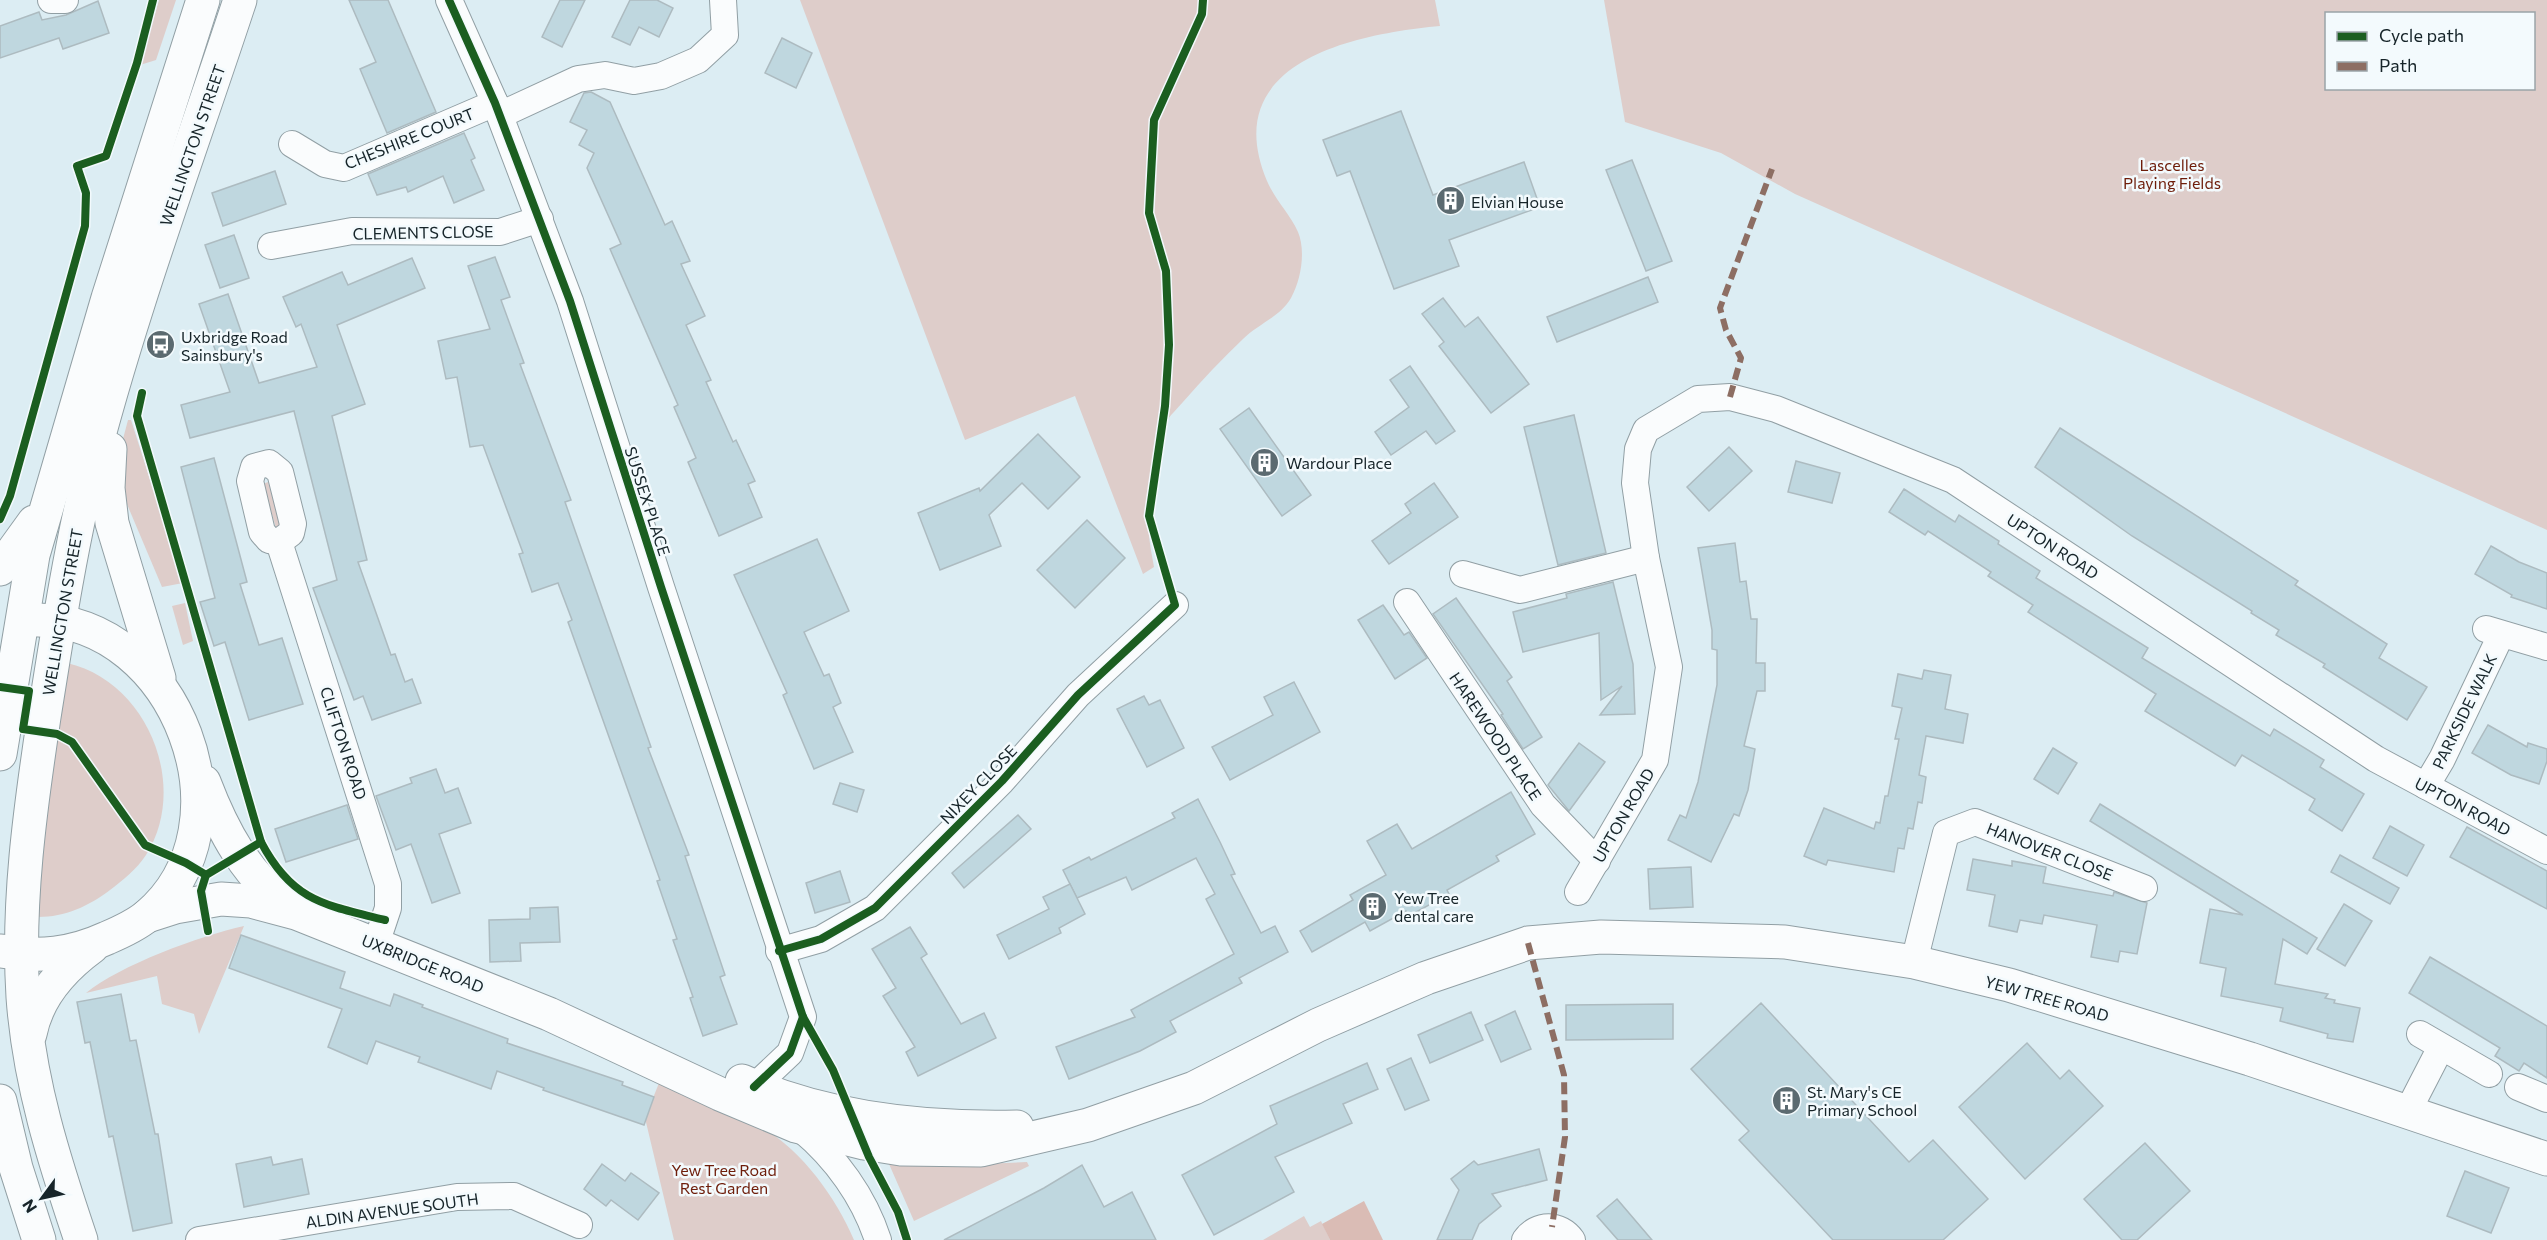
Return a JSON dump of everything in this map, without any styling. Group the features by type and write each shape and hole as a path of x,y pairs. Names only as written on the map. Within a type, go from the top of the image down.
{"main road":[{"name":"WELLINGTON STREET","path":"0,754 10,623 33,555 108,298 203,0"},
{"name":"WELLINGTON STREET","path":"81,1240 46,1133 11,953 59,622 88,478 115,381 240,0"},
{"path":"11,953 67,952 98,942 147,916 172,886 193,844 197,801 195,777 186,735 169,701 129,587 112,523 108,472 115,381"},
{"path":"0,569 19,546 50,496"},
{"path":"10,623 59,622 103,635 124,648 140,663 169,701"},
{"name":"UXBRIDGE ROAD","path":"186,735 231,843 253,875 269,892 297,913"},
{"name":"UXBRIDGE ROAD","path":"147,916 175,907 221,899 250,901 297,913 549,1014"},
{"name":"YEW TREE ROAD","path":"1088,1125 1194,1088 1318,1025 1426,978 1528,942 1601,937 1785,942 1914,962 2009,985 2250,1059 2547,1159"},
{"path":"28,1042 32,1024 46,993 65,969 98,942"},
{"path":"549,1014 652,1041 754,1086 853,1116 983,1128 1088,1125"},
{"path":"549,1014 720,1094 796,1126 864,1143 901,1149 981,1150 1088,1125"},
{"path":"0,1101 16,1168"},
{"path":"0,1118 39,1240"}],"street":[{"path":"51,0 65,0"},
{"name":"SUSSEX PLACE","path":"449,0 497,109 570,301 779,951 803,1017 790,1053 754,1086"},
{"name":"CHESHIRE COURT","path":"292,144 325,164 344,168 578,79 605,75 633,81 661,76 698,60 725,35 723,0"},
{"name":"CLEMENTS CLOSE","path":"271,246 352,231 500,232 540,219"},
{"name":"UPTON ROAD","path":"1578,892 1655,760 1669,667 1646,558 1635,483 1638,449 1646,430 1698,399 1730,398 1776,409 1953,480 2376,759 2547,851"},
{"name":"CLIFTON ROAD","path":"279,542 388,884 388,908 376,944"},
{"path":"1463,574 1520,590 1646,558"},
{"name":"HAREWOOD PLACE","path":"1407,602 1543,805 1597,861"},
{"name":"NIXEY CLOSE","path":"779,951 820,939 875,908 1002,781 1078,695 1175,605"},
{"name":"PARKSIDE WALK","path":"2426,786 2442,759 2493,632 2547,647"},
{"name":"HANOVER CLOSE","path":"1914,962 1946,833 1975,822 2145,888"},
{"path":"2408,1111 2431,1040 2490,1074"},
{"path":"2518,1087 2547,1099"},
{"path":"796,1126 824,1148 831,1157 869,1211 878,1240"},
{"name":"ALDIN AVENUE SOUTH","path":"199,1240 457,1197 514,1196 579,1225"},
{"path":"1525,1240 1534,1231 1552,1227 1562,1230 1572,1240"}],"green space":[{"path":"159,0 176,0 156,60 140,65"},
{"path":"800,0 1435,0 1440,26 1370,37 1334,47 1302,62 1277,82 1261,108 1257,141 1267,181 1298,232 1302,248 1300,274 1286,305 1235,347 1167,420 1149,522 1154,567 1143,574 1075,396 965,440"},
{"name":"Lascelles Playing Fields","path":"1604,0 2547,0 2547,530 1795,194 1721,153 1625,122"},
{"path":"128,420 131,420 183,583 162,587 121,490 119,454"},
{"path":"268,482 281,526 276,528 263,484"},
{"path":"185,603 193,641 183,645 172,606"},
{"path":"67,663 95,674 119,691 139,713 153,740 161,769 163,798 159,828 146,855 130,874 85,906 67,913 38,917 38,858"},
{"path":"244,926 199,1034 194,1014 162,1004 157,976 86,993 101,982 139,962 206,937"},
{"name":"Yew Tree Road Rest Garden","path":"659,1083 736,1114 761,1127 790,1148 816,1176 838,1208 854,1240 674,1240 645,1118"},
{"path":"1027,1162 1029,1166 914,1221 889,1164 959,1165"},
{"path":"1304,1216 1310,1227 1321,1221 1330,1240 1263,1240"}],"shaded area":[{"path":"1364,1201 1383,1240 1330,1240 1322,1224"}],"building":[{"path":"349,0 388,0 436,112 387,133 360,69 376,62"},
{"path":"560,0 585,0 562,47 542,37"},
{"path":"630,0 657,0 673,8 659,37 639,27 630,45 612,37"},
{"path":"98,1 109,33 63,49 59,38 0,58 0,26 39,12 42,20 66,15"},
{"path":"782,38 812,53 796,88 765,73"},
{"path":"591,92 610,102 665,225 672,221 690,261 681,264 705,316 686,325 711,380 706,382 733,442 736,440 755,481 748,484 762,517 719,536 688,462 696,458 674,407 678,405 610,249 621,244 587,168 594,153 579,145 587,130 570,122 584,93"},
{"name":"Elvian House","path":"1401,111 1433,195 1524,162 1540,207 1449,240 1459,266 1394,289 1350,171 1337,176 1323,140"},
{"path":"464,133 475,158 471,160 484,190 454,203 443,176 408,192 406,187 377,195 368,174"},
{"path":"1632,160 1672,261 1646,271 1606,170"},
{"path":"275,171 286,204 223,226 212,193"},
{"path":"234,235 249,278 220,288 205,245"},
{"path":"495,257 510,297 501,300 524,363 520,364 571,500 565,502 651,747 648,748 689,855 685,856 725,975 720,977 737,1024 703,1036 690,998 693,997 673,940 677,939 657,881 660,880 568,622 572,620 558,583 532,592 519,554 523,553 483,445 470,447 457,377 446,379 438,341 490,329 468,266"},
{"path":"412,258 425,288 337,325 365,404 332,416 367,560 358,562 391,655 395,654 405,682 412,679 421,703 372,720 363,696 354,700 313,588 337,580 294,411 190,438 181,405 230,392 199,304 228,294 259,383 317,367 301,324 296,327 283,297 342,272 348,285"},
{"path":"1648,277 1658,302 1557,342 1547,317"},
{"path":"1443,298 1465,327 1478,317 1529,384 1491,413 1439,346 1444,342 1422,314"},
{"path":"1410,366 1455,431 1436,444 1426,431 1391,455 1375,432 1409,407 1390,380"},
{"name":"Wardour Place","path":"1249,408 1311,495 1282,516 1220,429"},
{"path":"1574,415 1606,553 1558,565 1524,427"},
{"path":"2060,428 2298,581 2295,585 2387,644 2379,658 2427,687 2407,720 2323,667 2325,664 2276,635 2279,630 2251,613 2252,611 2132,536 2035,467"},
{"path":"1038,434 1080,477 1048,509 1022,483 989,515 1001,546 940,570 918,513 979,488 980,491"},
{"path":"1729,447 1752,471 1709,511 1687,487"},
{"path":"214,458 247,582 240,584 259,645 282,638 303,704 249,720 225,642 214,646 200,602 215,598 181,467"},
{"path":"1796,461 1840,473 1832,503 1788,492"},
{"path":"1434,483 1458,517 1389,564 1372,541 1411,513 1405,504"},
{"path":"1904,489 1955,522 1959,515 1999,541 1998,544 2040,571 2036,578 2148,648 2142,658 2270,736 2274,729 2324,760 2320,767 2364,794 2342,831 2309,810 2315,799 2242,755 2235,766 2145,711 2156,694 2028,612 2033,605 1988,576 1991,572 1928,531 1925,535 1889,512"},
{"path":"1087,520 1125,558 1075,608 1037,570"},
{"path":"817,539 849,611 804,632 824,676 829,674 841,703 833,707 853,752 814,769 783,695 787,693 734,575"},
{"path":"1735,543 1740,582 1746,581 1751,619 1757,619 1756,663 1765,663 1765,691 1757,691 1744,746 1755,749 1748,790 1739,816 1734,814 1711,862 1668,840 1680,815 1686,818 1698,782 1717,685 1717,650 1712,649 1712,630 1698,548"},
{"path":"2491,546 2519,562 2547,573 2547,609 2511,597 2512,595 2475,574"},
{"path":"1613,582 1633,664 1635,714 1600,715 1622,686 1601,700 1599,633 1523,652 1513,612 1567,598 1566,594"},
{"path":"1456,598 1512,677 1507,681 1542,737 1523,749 1501,715 1503,714 1433,614"},
{"path":"1383,605 1404,635 1409,632 1427,658 1395,679 1358,620"},
{"path":"1924,670 1951,675 1945,709 1968,714 1963,743 1926,736 1919,775 1926,777 1922,803 1918,802 1913,829 1908,828 1904,849 1898,848 1894,872 1828,860 1826,865 1804,856 1824,808 1874,829 1876,822 1880,823 1885,796 1888,796 1899,739 1895,739 1902,708 1892,706 1898,674 1922,679"},
{"path":"1294,682 1320,732 1230,780 1212,747 1273,715 1264,697"},
{"path":"1144,696 1149,705 1160,700 1184,748 1147,767 1117,709"},
{"path":"2488,725 2527,747 2528,743 2547,749 2547,761 2539,784 2511,775 2472,753"},
{"path":"1579,743 1605,762 1569,811 1548,785"},
{"path":"2053,748 2077,763 2058,794 2034,779"},
{"path":"436,769 445,793 458,788 471,823 439,834 460,893 432,903 411,844 396,850 376,796 412,783 410,778"},
{"path":"840,783 864,790 857,812 833,804"},
{"path":"1511,792 1535,834 1496,856 1499,861 1447,890 1449,894 1409,916 1406,911 1370,931 1365,922 1312,952 1300,931 1353,900 1350,895 1386,875 1367,841 1397,824 1412,849"},
{"path":"1198,799 1235,874 1231,875 1261,933 1275,926 1288,952 1239,978 1242,983 1170,1021 1176,1032 1140,1051 1069,1079 1056,1047 1135,1017 1131,1010 1234,954 1206,899 1215,894 1196,858 1132,890 1126,877 1077,898 1063,870 1089,857 1091,860 1175,818 1172,813"},
{"path":"2100,804 2317,938 2307,954 2283,939 2275,984 2328,994 2325,998 2335,1000 2334,1003 2360,1008 2353,1042 2327,1038 2328,1034 2280,1021 2283,1008 2221,996 2226,968 2200,963 2210,909 2243,915 2090,821"},
{"path":"347,805 358,839 286,862 275,829"},
{"path":"1018,815 1031,829 964,888 952,873"},
{"path":"2390,826 2424,845 2407,876 2373,858"},
{"path":"2467,827 2547,871 2547,909 2450,857"},
{"path":"2340,855 2399,888 2390,904 2331,872"},
{"path":"1973,859 2012,866 2012,861 2046,867 2043,883 2113,896 2114,892 2147,903 2137,954 2120,951 2118,962 2091,957 2097,925 2044,915 2042,924 2020,920 2017,932 1989,926 1995,895 1967,890"},
{"path":"1691,867 1693,907 1650,909 1648,869"},
{"path":"840,871 850,902 815,913 806,883"},
{"path":"1070,884 1085,914 1059,928 1061,933 1009,959 997,935 1049,909 1043,897"},
{"path":"2344,904 2372,921 2345,966 2317,949"},
{"path":"558,907 560,942 520,943 521,961 490,962 489,920 530,919 530,908"},
{"path":"910,927 927,954 921,958 961,1024 984,1013 996,1038 918,1076 906,1052 915,1047 883,996 896,988 872,949"},
{"path":"241,935 345,972 340,988 390,1006 394,994 423,1005 422,1007 508,1039 507,1043 623,1082 622,1085 654,1097 644,1125 543,1090 544,1088 497,1071 491,1089 418,1062 420,1057 376,1041 367,1064 328,1047 342,1009 229,968"},
{"path":"2430,957 2547,1026 2547,1078 2524,1063 2519,1071 2495,1056 2500,1048 2409,993"},
{"path":"121,994 130,1041 136,1040 155,1134 158,1134 172,1223 133,1231 113,1136 109,1137 90,1042 85,1043 77,1002"},
{"name":"St. Mary's CE Primary School","path":"1761,1003 1909,1162 1933,1140 1988,1199 1943,1240 1833,1240 1739,1140 1749,1131 1691,1069"},
{"path":"1673,1004 1673,1039 1566,1040 1566,1005"},
{"path":"1515,1011 1531,1049 1501,1062 1485,1025"},
{"path":"1471,1012 1483,1040 1430,1063 1418,1035"},
{"path":"2027,1043 2060,1079 2069,1070 2103,1106 2025,1179 1959,1107"},
{"path":"1411,1058 1429,1100 1405,1110 1387,1069"},
{"path":"1367,1063 1378,1089 1343,1104 1352,1123 1275,1157 1294,1192 1214,1235 1182,1175 1277,1124 1270,1106"},
{"path":"2145,1143 2190,1191 2137,1240 2122,1240 2084,1199"},
{"path":"1539,1149 1547,1180 1492,1194 1501,1206 1479,1224 1472,1240 1437,1240 1459,1190 1451,1179 1474,1161 1478,1165"},
{"path":"271,1157 273,1165 302,1159 309,1194 244,1207 236,1164"},
{"path":"602,1164 625,1181 631,1173 659,1193 638,1220 611,1200 606,1206 584,1189"},
{"path":"1082,1165 1104,1207 1132,1192 1156,1240 944,1240 1044,1188"},
{"path":"2465,1171 2509,1188 2491,1233 2447,1216"},
{"path":"1617,1199 1652,1240 1618,1240 1597,1216"}],"marked path":[{"path":"1730,397 1741,358 1726,330 1720,308 1772,169"},
{"path":"1528,943 1564,1075 1565,1137 1552,1227"}],"cycle path":[{"path":"0,519 10,496 85,226 86,193 77,166 106,156 137,63 153,0"},
{"path":"449,0 495,103 570,301 661,587 803,1017 833,1070 869,1157 898,1212 907,1240"},
{"path":"779,951 821,939 875,908 1002,781 1078,695 1175,605 1149,516 1165,406 1169,345 1166,271 1149,213 1154,120 1202,14 1203,0"},
{"path":"142,393 137,416 261,842 285,877 312,898 344,910 385,920"},
{"path":"0,687 29,691 23,729 57,734 72,742 145,845 186,863 206,875"},
{"path":"208,931 201,891 206,875 261,842"},
{"path":"754,1087 790,1053 803,1017"}],"place":[{"name":"Elvian House","path":"1450,201"},
{"name":"Uxbridge Road Sainsbury's","path":"160,345"},
{"name":"Wardour Place","path":"1265,462"},
{"name":"Yew Tree dental care","path":"1373,906"},
{"name":"St. Mary's CE Primary School","path":"1786,1100"}]}
